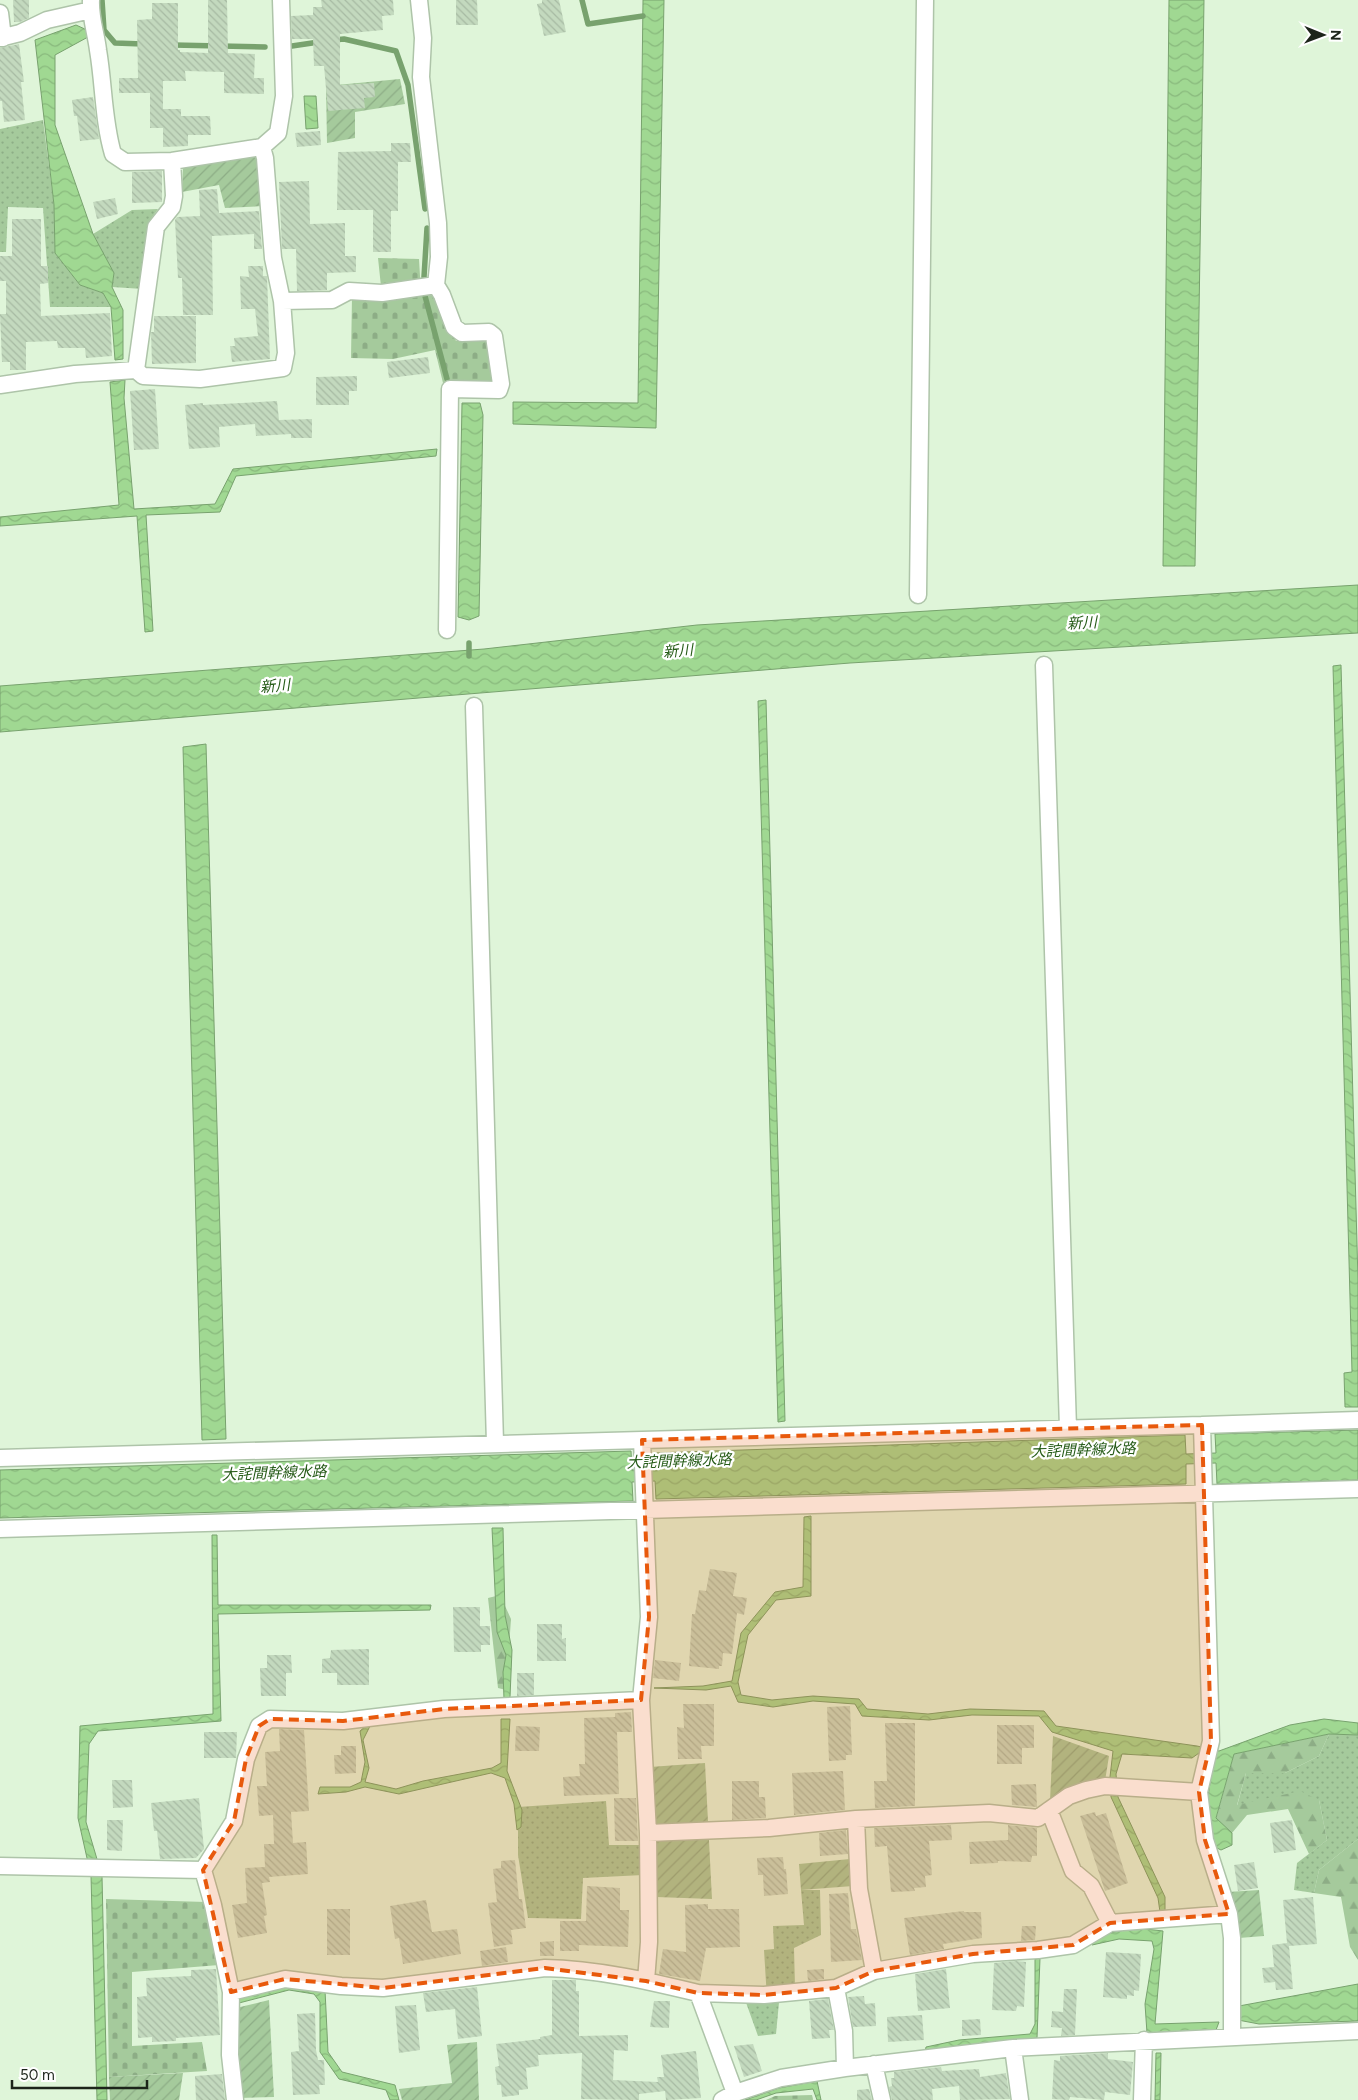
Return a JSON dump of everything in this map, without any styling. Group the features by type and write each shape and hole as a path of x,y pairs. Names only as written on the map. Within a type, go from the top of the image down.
{"street":[{"path":"0,13 2,38 20,33 47,20 91,5 108,137 113,154 125,162 172,161 262,147 278,133 284,96 281,0"},
{"path":"419,0 423,38 421,77 438,223 439,257 436,285 442,295 454,327 462,333 489,332 494,336 501,384 499,390 450,389 447,630"},
{"path":"918,595 925,0"},
{"path":"0,385 75,374 136,370 143,376 200,379 283,368 286,353 282,301 272,258 266,167 262,147"},
{"path":"136,370 156,227 172,207 174,196 172,161"},
{"path":"282,301 332,300 349,292 382,292 436,285"},
{"path":"1044,665 1068,1428"},
{"path":"474,706 496,1442"},
{"path":"0,1458 496,1442 642,1440 1358,1420"},
{"path":"1202,1425 1211,1740 1199,1792 1205,1840 1229,1914 1232,1938 1232,2036"},
{"path":"642,1440 649,1617 641,1700 648,1833 649,1942 646,1981"},
{"path":"0,1529 1358,1489"},
{"path":"235,2100 230,2055 231,1992 213,1905 203,1870 234,1821 246,1759 259,1726 270,1719 343,1721 444,1708 641,1700"},
{"path":"648,1833 769,1828 856,1819 989,1813 1038,1818 1069,1796 1106,1786 1199,1792"},
{"path":"1049,1810 1073,1871 1092,1886 1110,1923"},
{"path":"856,1819 858,1889 874,1971"},
{"path":"0,1866 203,1870"},
{"path":"231,1992 285,1979 341,1986 383,1988 545,1968 566,1968 646,1981 698,1993 764,1995 836,1988 874,1971 973,1954 1038,1950 1073,1945 1110,1923 1229,1914"},
{"path":"836,1988 844,2032 845,2068"},
{"path":"698,1993 729,2096 781,2078 874,2064 1013,2048 1144,2040 1358,2031"},
{"path":"1142,2100 1144,2040"},
{"path":"1013,2048 1020,2100"},
{"path":"874,2064 882,2100"}],"highlighted area":[{"path":"1202,1425 1211,1741 1199,1792 1205,1840 1229,1914 1110,1923 1073,1945 973,1954 874,1971 836,1988 764,1995 698,1993 646,1981 545,1968 383,1988 285,1979 231,1992 203,1870 234,1821 246,1759 259,1726 270,1719 343,1721 444,1709 641,1700 649,1617 642,1440"}],"green space":[{"path":"400,79 405,104 355,112 355,138 327,143 326,86"},
{"path":"43,120 54,205 55,253 80,285 103,293 111,307 50,307 43,208 8,207 6,252 0,252 0,129"},
{"path":"258,155 264,206 225,208 219,185 182,192 183,168"},
{"path":"158,209 151,219 143,289 112,287 114,273 93,234 132,210"},
{"path":"378,258 419,259 421,293 436,296 456,341 489,341 494,383 443,383 435,350 393,359 351,358 352,296 382,296"},
{"path":"500,1595 511,1619 506,1690 498,1688 488,1598"},
{"path":"1329,1734 1358,1735 1358,1839 1319,1870 1314,1893 1294,1890 1297,1863 1327,1840 1319,1800 1237,1806 1246,1773 1285,1773 1319,1756"},
{"path":"1329,1734 1319,1756 1285,1773 1246,1773 1237,1805 1300,1791 1319,1800 1327,1840 1309,1854 1288,1809 1247,1815 1232,1833 1216,1819 1234,1754"},
{"path":"1053,1736 1109,1756 1105,1781 1078,1783 1050,1801"},
{"path":"705,1763 712,1899 656,1897 650,1767"},
{"path":"606,1801 609,1845 641,1845 643,1875 583,1878 581,1919 528,1918 518,1855 518,1807"},
{"path":"1358,1839 1358,1960 1350,1947 1341,1897 1314,1893 1319,1870"},
{"path":"850,1859 853,1886 801,1890 799,1864"},
{"path":"801,1890 820,1890 821,1935 794,1948 795,1987 780,1992 776,2034 758,2036 744,1997 767,1999 764,1950 774,1949 773,1926 804,1925"},
{"path":"1259,1890 1264,1936 1239,1938 1228,1892"},
{"path":"106,1899 206,1902 219,1965 132,1972 132,2046 202,2042 207,2071 109,2077"},
{"path":"269,2000 274,2097 239,2098 236,2008"},
{"path":"477,2042 479,2100 402,2100 399,2089 452,2083 447,2045"},
{"path":"183,2073 179,2100 110,2100 109,2077"},
{"path":"812,2095 813,2100 766,2100 775,2096"}],"water":[{"path":"643,0 664,0 656,428 513,424 513,402 638,403"},
{"path":"1169,0 1204,0 1195,566 1163,566"},
{"path":"76,25 87,30 88,37 55,55 55,125 93,234 114,273 112,287 123,310 123,359 115,360 111,307 103,293 80,285 55,253 54,205 35,40"},
{"path":"304,96 316,96 318,128 306,129"},
{"path":"125,380 124,398 134,509 215,504 233,469 437,449 436,456 236,476 220,512 146,515 153,631 145,632 137,516 0,526 0,517 119,505 110,382"},
{"path":"462,403 480,403 483,415 479,616 469,620 458,617"},
{"name":"新川","path":"1358,585 1358,633 850,663 0,732 0,686 484,649 697,625"},
{"path":"1341,665 1358,1280 1358,1407 1345,1407 1344,1373 1352,1372 1333,666"},
{"path":"766,700 785,1421 778,1422 758,701"},
{"path":"206,744 226,1439 202,1440 183,747"},
{"name":"大詫間幹線水路","path":"1358,1430 1358,1480 1217,1484 1216,1463 1186,1464 1186,1484 656,1499 655,1481 632,1482 633,1501 0,1518 0,1470 631,1451 632,1470 655,1469 654,1453 1185,1435 1186,1454 1216,1453 1215,1434"},
{"path":"811,1516 811,1596 776,1600 748,1635 738,1682 741,1695 772,1700 813,1696 859,1699 867,1709 928,1714 970,1709 1044,1711 1056,1726 1197,1746 1219,1751 1290,1725 1324,1719 1358,1723 1358,1735 1329,1734 1234,1754 1216,1818 1232,1833 1232,1845 1221,1850 1213,1846 1206,1808 1214,1759 1199,1753 1192,1758 1122,1754 1116,1774 1118,1797 1165,1897 1165,1913 1160,1912 1158,1898 1111,1797 1110,1777 1113,1751 1052,1732 1039,1716 972,1715 929,1720 862,1716 855,1704 813,1701 773,1707 738,1702 731,1686 706,1690 654,1688 703,1686 732,1681 741,1633 775,1592 803,1587 804,1517"},
{"path":"492,1528 503,1528 505,1615 512,1650 510,1697 504,1699 503,1672 506,1655 497,1632"},
{"path":"212,1535 217,1535 218,1605 431,1605 430,1610 218,1614 221,1721 98,1731 89,1744 86,1822 102,1876 107,2100 97,2100 91,1876 78,1818 80,1726 213,1714"},
{"path":"501,1719 510,1719 507,1771 522,1810 521,1827 517,1830 514,1804 505,1778 491,1773 399,1794 365,1787 346,1792 318,1794 320,1787 350,1787 361,1782 365,1762 360,1731 367,1725 370,1726 363,1740 369,1768 365,1782 396,1789 423,1781 492,1768 501,1763"},
{"path":"1137,1928 1163,1931 1155,2024 1219,2022 1216,2030 1147,2033 1145,2004 1154,1949 1152,1941 1119,1939 1092,1945 1091,1940 1114,1932"},
{"path":"1040,1958 1037,2038 925,2053 926,2047 959,2040 1030,2034 1035,2024 1035,1959"},
{"path":"1358,1984 1358,2021 1259,2024 1238,2020 1239,2006"},
{"path":"289,1985 325,1990 328,2052 342,2072 395,2085 399,2100 390,2100 386,2090 339,2079 320,2052 320,2002 314,1994 289,1990 239,2003 237,1997"},
{"path":"1156,2053 1161,2053 1160,2100 1155,2100"},
{"path":"817,2081 821,2100 817,2100 813,2089 776,2093 756,2100 745,2100 779,2088"}],"building":[{"path":"13,0 29,0 29,18 20,22 14,22"},
{"path":"208,0 227,0 228,53 255,54 254,78 264,78 264,94 224,93 224,72 185,71 186,81 163,81 163,109 181,109 181,116 210,116 211,135 188,135 188,146 163,147 163,128 150,128 150,93 119,93 119,78 138,78 137,20 152,19 152,3 178,3 178,50 180,52 208,53"},
{"path":"321,0 393,0 394,15 382,16 383,30 340,34 340,85 374,83 375,97 364,98 365,108 328,111 324,66 314,66 313,39 292,39 291,16 313,15 313,7 322,7"},
{"path":"456,0 477,0 478,25 456,25"},
{"path":"542,0 559,0 566,32 544,36 537,4 542,3"},
{"path":"19,44 24,82 21,82 25,120 4,122 2,101 0,101 0,48"},
{"path":"93,97 99,139 80,141 77,116 74,116 72,100"},
{"path":"320,131 321,145 297,147 295,133"},
{"path":"391,143 410,143 411,162 398,162 398,211 391,211 391,252 373,252 373,210 337,210 338,152 391,151"},
{"path":"162,171 162,202 132,203 132,172"},
{"path":"309,181 310,224 345,223 345,256 356,256 356,272 327,273 327,290 297,291 296,249 282,249 279,182"},
{"path":"217,189 219,213 259,211 262,249 254,249 254,234 212,236 213,315 183,315 182,278 178,278 175,220 177,217 200,216 199,190"},
{"path":"115,198 118,214 97,219 93,202"},
{"path":"12,219 41,219 41,266 48,266 48,283 40,284 41,316 110,313 112,356 86,358 85,348 58,348 57,341 26,342 26,370 10,370 10,362 2,362 0,314 6,314 6,281 0,281 0,256 12,256"},
{"path":"248,266 263,266 263,276 267,276 270,359 232,362 230,346 235,346 234,338 258,336 255,309 241,309 240,276 249,277"},
{"path":"154,316 196,316 196,363 152,364 151,332 154,332"},
{"path":"428,357 430,373 389,378 387,362"},
{"path":"357,376 357,391 349,391 349,405 316,405 316,377"},
{"path":"155,389 159,449 134,450 130,391"},
{"path":"277,401 279,420 312,419 312,438 291,438 291,434 256,436 255,424 219,427 220,447 189,449 185,405"},
{"path":"710,1569 737,1573 733,1596 747,1598 744,1615 737,1613 732,1654 723,1653 722,1666 719,1666 719,1669 689,1666 692,1614 695,1614 699,1590 706,1591"},
{"path":"453,1607 480,1607 480,1626 490,1626 490,1645 481,1645 481,1652 454,1652"},
{"path":"537,1624 562,1624 562,1639 566,1638 566,1661 537,1661"},
{"path":"369,1649 369,1685 337,1685 337,1673 322,1673 322,1659 330,1658 331,1650"},
{"path":"267,1655 291,1655 292,1673 286,1673 286,1696 261,1696 260,1668 267,1668"},
{"path":"655,1660 681,1663 679,1681 653,1678"},
{"path":"517,1673 534,1673 534,1695 517,1696"},
{"path":"683,1704 714,1704 714,1746 701,1746 702,1759 678,1759 677,1727 684,1728"},
{"path":"850,1706 852,1755 846,1755 846,1760 829,1761 827,1707"},
{"path":"631,1712 632,1732 617,1732 619,1794 564,1796 563,1777 580,1776 579,1764 585,1764 584,1718 615,1717 615,1713"},
{"path":"885,1723 915,1723 915,1806 875,1808 874,1781 887,1781"},
{"path":"997,1725 1034,1725 1034,1748 1022,1748 1022,1764 997,1764"},
{"path":"516,1726 540,1727 539,1751 515,1751"},
{"path":"279,1729 304,1730 309,1811 291,1812 293,1843 306,1842 308,1874 269,1877 270,1882 262,1883 267,1915 264,1916 267,1933 238,1938 232,1905 247,1903 245,1868 265,1867 264,1844 274,1844 273,1815 259,1816 257,1786 267,1786 265,1752 280,1751"},
{"path":"204,1732 237,1732 236,1758 204,1758"},
{"path":"341,1746 356,1746 356,1773 335,1774 334,1755 341,1755"},
{"path":"843,1771 845,1810 794,1815 792,1773"},
{"path":"112,1780 132,1780 133,1807 113,1808"},
{"path":"732,1781 759,1781 759,1797 765,1797 766,1818 732,1820"},
{"path":"1036,1784 1037,1807 1012,1805 1011,1785"},
{"path":"199,1798 204,1849 196,1858 160,1859 151,1803"},
{"path":"614,1798 636,1798 638,1841 615,1841"},
{"path":"1095,1812 1096,1816 1106,1813 1128,1883 1105,1891 1080,1816"},
{"path":"107,1820 123,1820 122,1851 107,1850"},
{"path":"1292,1820 1296,1850 1274,1853 1270,1823"},
{"path":"951,1825 952,1840 929,1841 932,1875 925,1876 926,1887 914,1888 915,1891 891,1892 887,1846 875,1847 874,1828"},
{"path":"1008,1825 1037,1828 1037,1856 1032,1856 1031,1862 998,1861 998,1863 970,1864 969,1842 1008,1840"},
{"path":"846,1830 848,1854 820,1856 819,1833"},
{"path":"783,1857 788,1894 764,1896 763,1875 758,1875 757,1858"},
{"path":"515,1860 519,1899 522,1899 526,1928 511,1930 513,1944 494,1947 488,1903 497,1902 493,1869 501,1868 501,1861"},
{"path":"1254,1862 1258,1888 1238,1891 1234,1865"},
{"path":"587,1886 620,1888 620,1910 629,1910 628,1947 579,1945 579,1951 560,1951 560,1921 586,1921"},
{"path":"848,1893 851,1929 856,1929 862,1960 831,1962 829,1894"},
{"path":"1313,1897 1317,1944 1289,1946 1293,1989 1276,1990 1275,1982 1264,1983 1262,1968 1274,1967 1272,1945 1287,1943 1283,1900"},
{"path":"426,1900 432,1932 457,1929 461,1954 403,1964 399,1938 395,1939 390,1906"},
{"path":"708,1904 708,1909 739,1909 740,1947 706,1948 700,1981 659,1974 663,1949 686,1952 685,1905"},
{"path":"327,1909 350,1909 350,1955 327,1955"},
{"path":"964,1911 981,1912 982,1938 943,1944 944,1949 910,1955 904,1918"},
{"path":"1022,1926 1036,1926 1035,1940 1021,1941"},
{"path":"554,1941 554,1956 540,1956 540,1942"},
{"path":"506,1947 508,1962 482,1966 480,1951"},
{"path":"1106,1952 1141,1954 1139,1991 1134,1990 1134,1996 1127,1995 1127,1999 1103,1997"},
{"path":"1026,1962 1024,2007 1017,2006 1016,2011 992,2010 994,1963"},
{"path":"216,1969 220,2035 176,2038 176,2041 152,2042 152,2037 138,2038 137,1997 147,1996 146,1978 191,1976 191,1970"},
{"path":"824,1969 824,1979 808,1981 807,1970"},
{"path":"946,1969 950,2008 918,2011 915,1974"},
{"path":"552,1980 576,1980 576,1991 579,1991 579,2036 628,2035 628,2051 614,2050 613,2080 658,2082 657,2077 664,2077 661,2055 696,2051 701,2098 666,2100 665,2091 639,2094 639,2100 581,2099 582,2053 538,2055 539,2066 526,2068 528,2089 519,2090 519,2095 502,2097 501,2085 497,2085 495,2067 499,2066 496,2044 540,2039 540,2037 552,2035"},
{"path":"477,1987 482,2036 458,2039 455,2009 426,2012 423,1993"},
{"path":"1064,1989 1077,1989 1075,2035 1061,2036 1062,2028 1051,2027 1052,2011 1063,2012"},
{"path":"864,1996 865,2004 875,2003 876,2026 853,2027 848,1997"},
{"path":"828,1999 834,2030 829,2030 830,2038 812,2039 809,2001"},
{"path":"654,2001 670,2001 669,2028 650,2027"},
{"path":"416,2005 420,2050 399,2053 395,2006"},
{"path":"315,2013 316,2050 318,2060 324,2060 325,2085 319,2085 320,2094 293,2095 291,2052 299,2051 297,2014"},
{"path":"922,2015 924,2040 888,2042 887,2017"},
{"path":"980,2019 981,2035 962,2036 962,2020"},
{"path":"753,2044 762,2071 744,2077 734,2046"},
{"path":"1108,2053 1108,2059 1133,2062 1130,2095 1105,2092 1104,2100 1070,2097 1069,2100 1052,2099 1054,2060 1060,2061 1060,2056"},
{"path":"941,2067 942,2071 979,2069 980,2077 1006,2073 1010,2099 960,2100 959,2086 932,2089 933,2100 892,2100 889,2087 892,2086 891,2078 894,2078 894,2072"},
{"path":"222,2074 225,2100 196,2100 195,2076"},
{"path":"869,2089 872,2100 857,2100 857,2090"}],"waterway":[{"path":"102,0 104,30 115,43 143,44"},
{"path":"582,0 588,24 643,16"},
{"path":"334,40 344,39 396,51 408,85 425,209"},
{"path":"292,46 319,42"},
{"path":"173,45 265,47"},
{"path":"424,277 427,228"},
{"path":"425,296 447,379"},
{"path":"469,643 469,656"}]}
